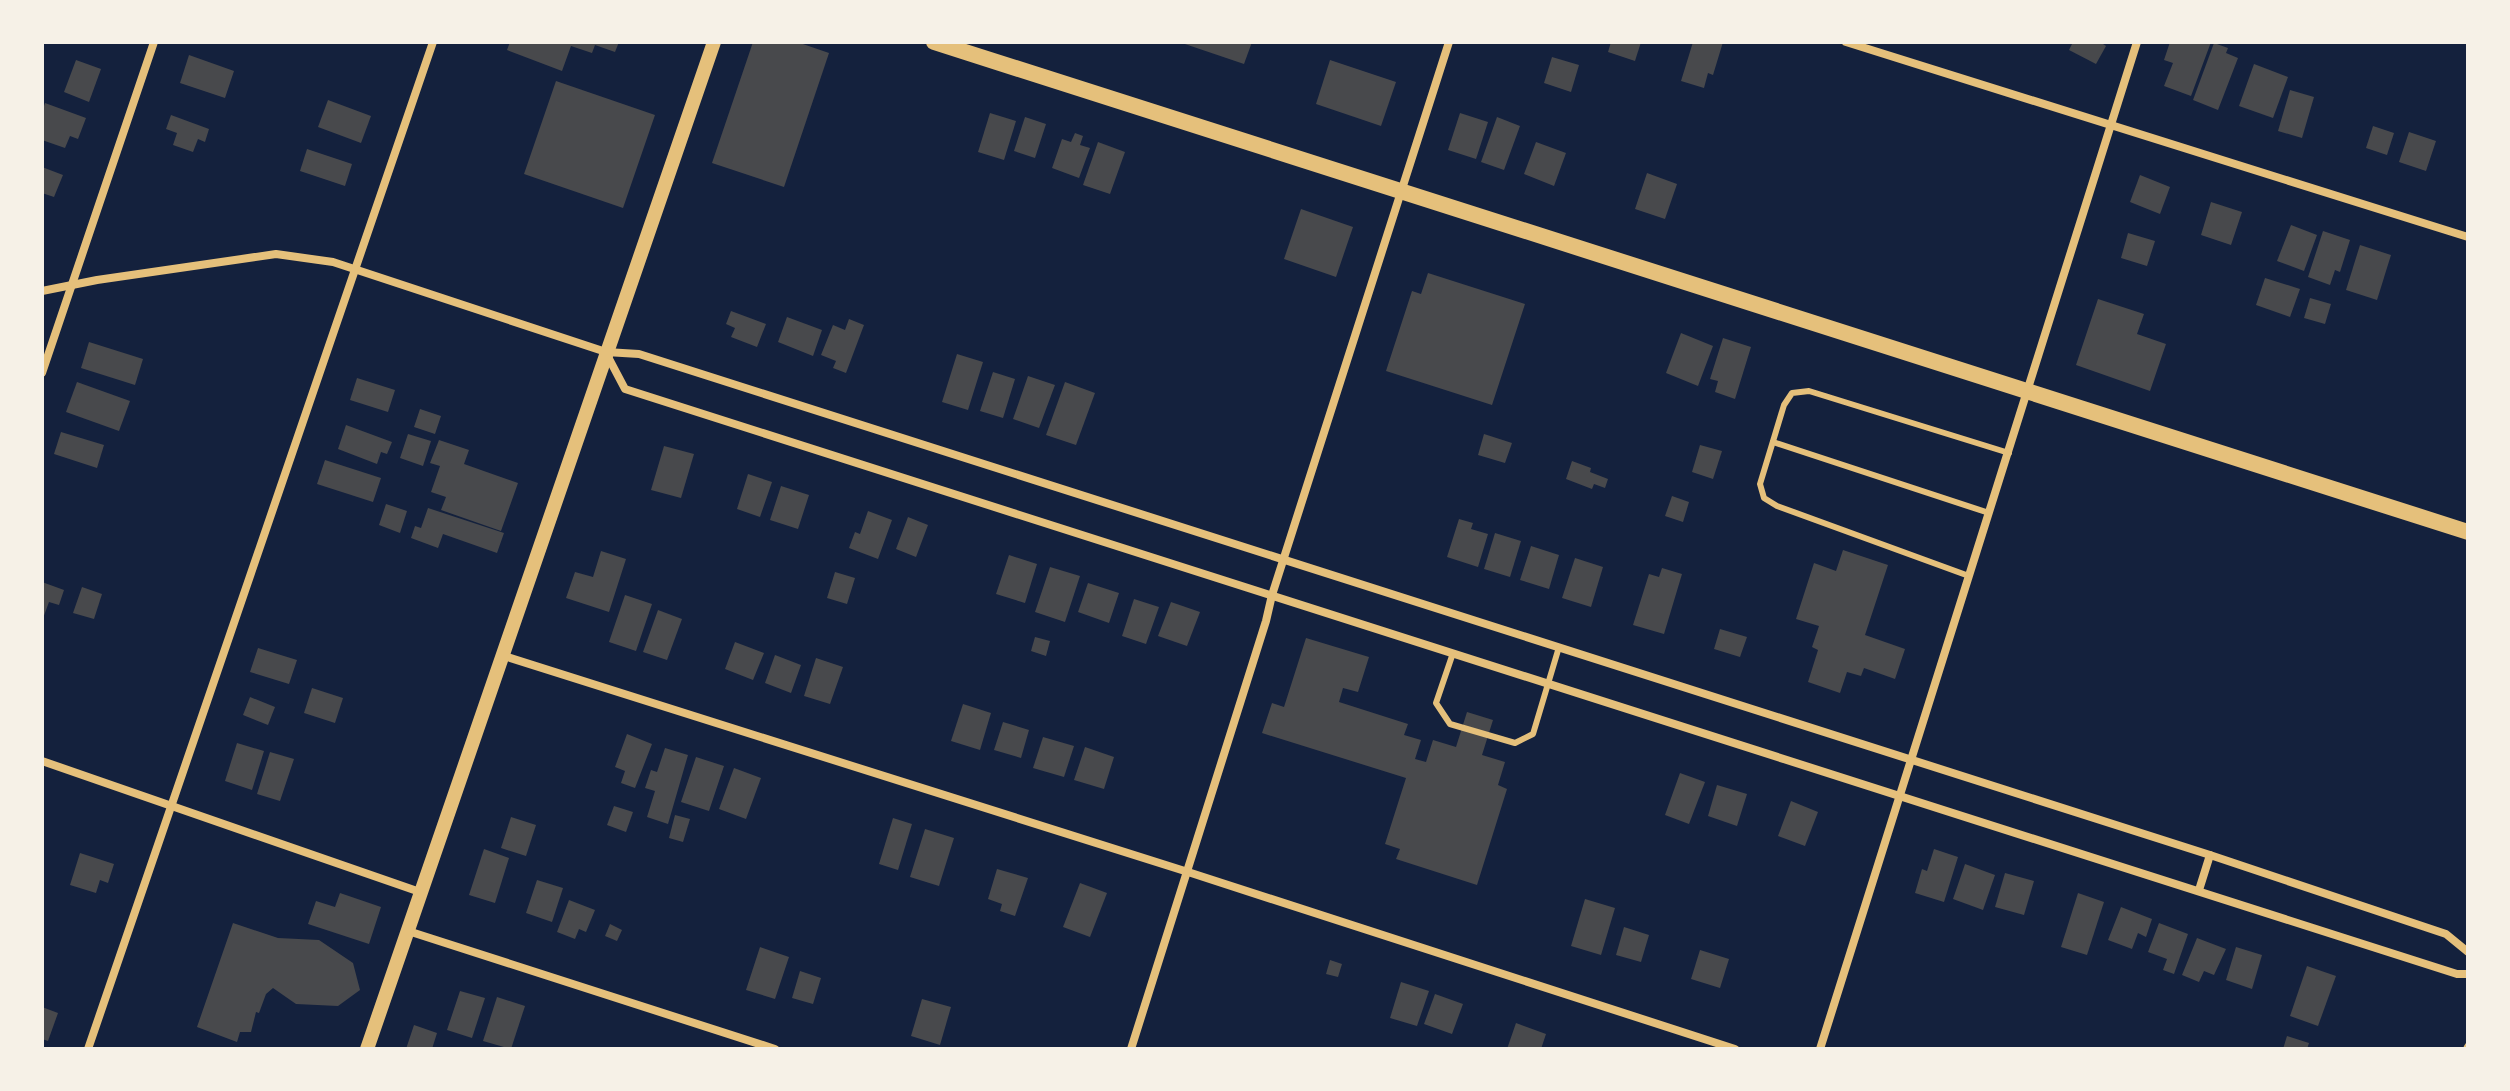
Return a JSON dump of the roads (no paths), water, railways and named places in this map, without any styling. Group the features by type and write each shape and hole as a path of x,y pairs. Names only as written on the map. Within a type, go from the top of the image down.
{"main road":[{"path":"934,42 980,49 1401,191 2468,532"}],"street":[{"path":"42,373 154,42"},
{"path":"88,1049 433,42"},
{"path":"367,1049 714,42"},
{"path":"1131,1049 1283,559 1449,42"},
{"path":"1846,42 2468,237"},
{"path":"1820,1049 2137,42"},
{"path":"42,291 276,254 333,262 606,352 639,354 2210,855 2446,934 2468,952"},
{"path":"606,352 625,389 2457,974 2468,974"},
{"path":"504,656 1735,1049"},
{"path":"42,761 420,892"},
{"path":"2199,890 2210,855"},
{"path":"408,931 775,1049"}],"lane":[{"path":"1969,576 1777,506 1764,498 1760,484 1784,405 1792,393 1809,391 2009,453"},
{"path":"1773,442 1989,513"},
{"path":"1453,653 1436,703 1450,724 1515,743 1533,734 1559,647"}]}
